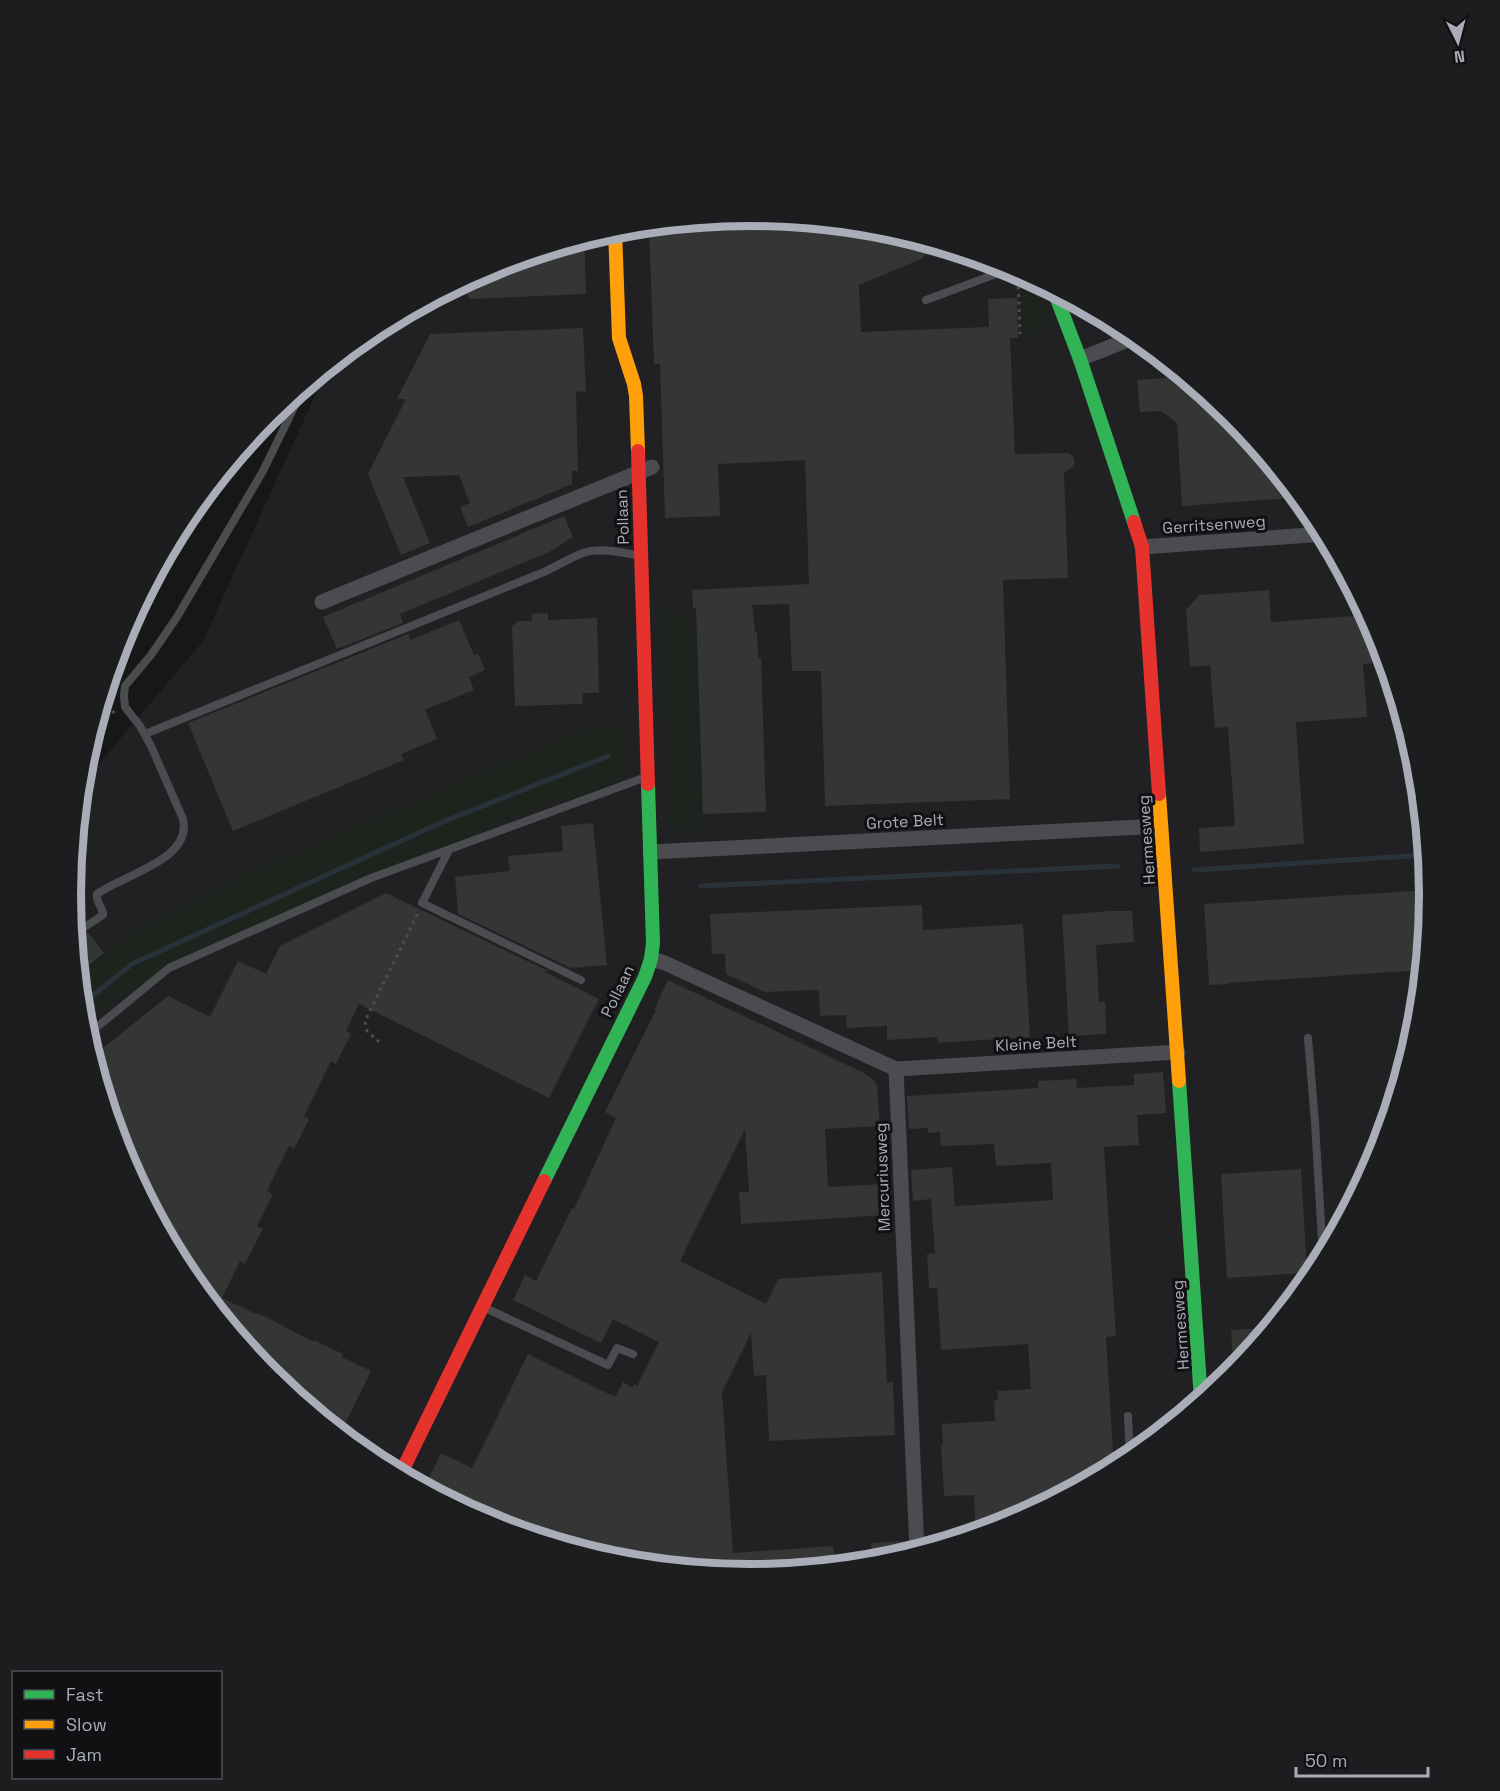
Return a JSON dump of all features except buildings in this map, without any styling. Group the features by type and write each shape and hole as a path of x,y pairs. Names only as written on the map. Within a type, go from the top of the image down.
{"street":[{"name":"Pollaan","path":"403,1468 645,977 651,959 653,944 641,556 645,469 634,384 622,349 618,328 615,240"},
{"name":"Hermesweg","path":"1058,302 1080,359 1142,547 1200,1390"},
{"path":"1080,359 1125,341"},
{"name":"Pollaan","path":"322,602 645,469"},
{"name":"Gerritsenweg","path":"1142,547 1313,535"},
{"name":"Grote Belt","path":"650,852 1161,826"},
{"path":"651,959 665,963 896,1069"},
{"name":"Kleine Belt","path":"896,1069 1178,1053"},
{"name":"Mercuriusweg","path":"896,1069 917,1544"}],"lane":[{"path":"926,300 996,273"},
{"path":"82,929 103,915 97,894 161,860 171,853 181,841 183,819 144,734 125,707 125,686 151,655 177,617 263,471 295,406"},
{"path":"144,734 544,572 585,552 601,551 641,556"},
{"path":"95,1029 169,968 371,879 648,777"},
{"path":"449,850 422,903 581,980"},
{"path":"1308,1038 1322,1241"},
{"path":"482,1306 608,1365 617,1348 633,1354"},
{"path":"1128,1416 1129,1446"}],"path":[{"path":"1017,282 1020,334"},
{"path":"105,717 125,707"},
{"path":"379,1042 367,1031 365,1021 422,903"}],"shaded area":[{"path":"750,226 837,232 881,239 923,249 1006,277 1046,295 1122,339 1157,365 1223,422 1281,488 1306,524 1329,561 1368,639 1396,722 1406,765 1418,852 1419,896 1418,939 1406,1026 1396,1069 1368,1152 1329,1230 1306,1267 1281,1303 1223,1369 1157,1426 1122,1452 1046,1496 1006,1514 923,1542 881,1552 794,1563 750,1564 706,1563 619,1552 577,1542 494,1514 454,1496 378,1452 309,1398 247,1337 219,1303 171,1230 132,1152 117,1111 94,1026 82,939 82,852 93,771 203,641 320,384 378,339 454,295 535,262 619,239 663,232"},
{"path":"1033,290 1041,295 1048,309 1051,324 1049,327 1023,337 1020,291"},
{"path":"671,606 695,631 700,836 690,836 667,822 662,608"},
{"path":"628,726 629,763 624,776 619,781 566,802 558,799 236,933 172,965 93,1018 85,968 132,933 246,874 584,729"}],"waterway":[{"path":"89,998 132,964 440,823 608,756"},
{"path":"1194,870 1418,855"},
{"path":"701,886 1118,866"}],"traffic: fast":[{"path":"1058,302 1080,359 1134,522"},
{"path":"544,1181 645,977 651,959 653,943 648,784"},
{"path":"1179,1081 1200,1390"}],"traffic: slow":[{"path":"615,240 619,338 634,384 638,451"},
{"path":"1159,794 1179,1081"}],"traffic: jam":[{"path":"638,451 648,784"},
{"path":"1134,522 1142,547 1159,794"},
{"path":"404,1468 544,1181"}]}
